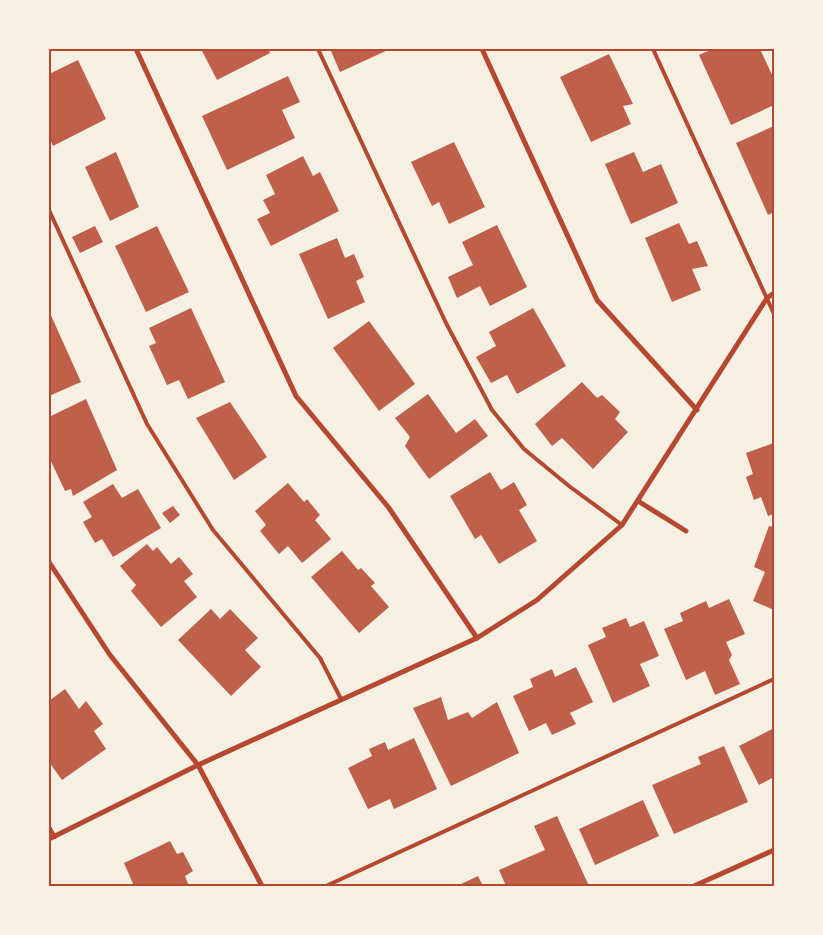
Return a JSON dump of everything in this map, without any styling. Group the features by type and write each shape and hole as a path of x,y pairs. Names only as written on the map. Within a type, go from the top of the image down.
{"street":[{"path":"136,49 296,396 389,508 477,638"},
{"path":"482,49 597,300 697,410"},
{"path":"49,839 198,765 477,638 537,600 622,525 767,298 774,293"},
{"path":"638,501 686,531"},
{"path":"49,562 110,655 198,765 262,886"},
{"path":"694,886 774,850"}],"lane":[{"path":"318,49 446,322 492,410 524,449 569,486 622,525"},
{"path":"653,49 774,314"},
{"path":"49,210 147,424 213,530 320,658 341,700"},
{"path":"326,886 774,679"},
{"path":"49,827 55,836"}],"building":[{"path":"201,49 268,49 270,53 217,80"},
{"path":"335,49 390,49 340,72 331,51"},
{"path":"713,49 760,49 774,79 774,105 731,125 699,55"},
{"path":"609,54 633,104 623,106 631,124 591,142 560,77"},
{"path":"78,60 106,119 53,146 49,137 49,74"},
{"path":"288,76 300,102 282,110 295,138 227,170 202,116"},
{"path":"774,126 774,212 768,215 736,143"},
{"path":"454,142 485,207 449,224 439,202 432,206 411,162"},
{"path":"116,152 139,207 110,221 85,167"},
{"path":"634,152 643,172 661,164 678,203 631,224 605,164"},
{"path":"303,156 313,176 320,172 339,211 271,246 257,219 270,213 263,200 275,194 266,175"},
{"path":"679,223 689,244 697,241 708,266 692,269 701,290 672,302 645,238"},
{"path":"497,225 527,287 490,306 480,286 457,298 448,277 473,265 462,242"},
{"path":"95,226 103,242 80,253 72,237"},
{"path":"157,226 189,292 146,312 115,246"},
{"path":"337,238 345,258 354,254 364,277 356,281 365,302 328,319 299,254"},
{"path":"191,308 225,382 188,399 179,380 167,385 149,346 156,343 149,328"},
{"path":"533,308 566,366 517,394 507,375 491,383 476,357 496,346 489,332"},
{"path":"49,311 81,382 49,396"},
{"path":"369,321 415,384 379,411 333,348"},
{"path":"582,382 597,398 602,395 620,412 615,419 628,432 593,469 562,438 552,446 535,424"},
{"path":"428,394 456,433 475,419 488,436 429,479 405,446 410,437 395,418"},
{"path":"86,399 117,470 73,496 71,489 65,491 49,457 49,417"},
{"path":"230,402 267,457 234,480 196,418"},
{"path":"774,443 774,514 768,516 761,497 754,500 746,477 753,474 746,453"},
{"path":"490,472 501,490 514,482 527,505 519,510 537,541 499,564 481,535 475,539 450,496"},
{"path":"288,483 304,502 307,499 320,515 315,520 331,539 302,563 288,546 279,554 260,531 266,525 255,511"},
{"path":"113,484 122,498 138,489 161,528 113,557 102,539 95,543 83,522 92,517 83,502"},
{"path":"173,506 180,515 170,523 162,513"},
{"path":"769,526 774,527 774,610 753,601 765,572 754,567"},
{"path":"147,544 153,551 157,547 171,564 179,557 193,574 184,581 197,597 161,627 131,591 136,585 120,566"},
{"path":"342,551 358,570 361,568 375,583 371,586 389,607 359,633 311,577"},
{"path":"729,599 745,634 726,642 732,655 729,660 740,684 715,695 705,671 686,680 664,629 683,621 680,613 706,601 709,608"},
{"path":"211,609 220,619 230,609 258,638 245,650 261,667 231,696 178,640"},
{"path":"626,618 630,627 644,621 659,656 640,664 650,686 613,703 588,645 606,637 602,628"},
{"path":"576,667 593,702 570,713 576,724 552,735 546,723 529,731 513,696 533,687 530,679 552,669 555,677"},
{"path":"65,689 79,709 86,701 103,724 94,731 106,749 62,780 49,762 49,701"},
{"path":"441,697 448,720 468,712 472,718 497,702 519,753 451,786 413,708"},
{"path":"774,728 774,777 759,785 739,746"},
{"path":"414,738 437,789 394,809 390,799 368,809 348,768 372,756 369,749 385,742 388,750"},
{"path":"724,746 748,802 674,834 652,785 701,764 698,757"},
{"path":"643,800 659,836 595,865 579,829"},
{"path":"557,816 589,886 506,886 499,870 545,850 534,826"},
{"path":"170,841 177,854 183,852 193,871 185,876 189,886 134,886 124,863"},
{"path":"478,876 483,886 457,886"}]}
